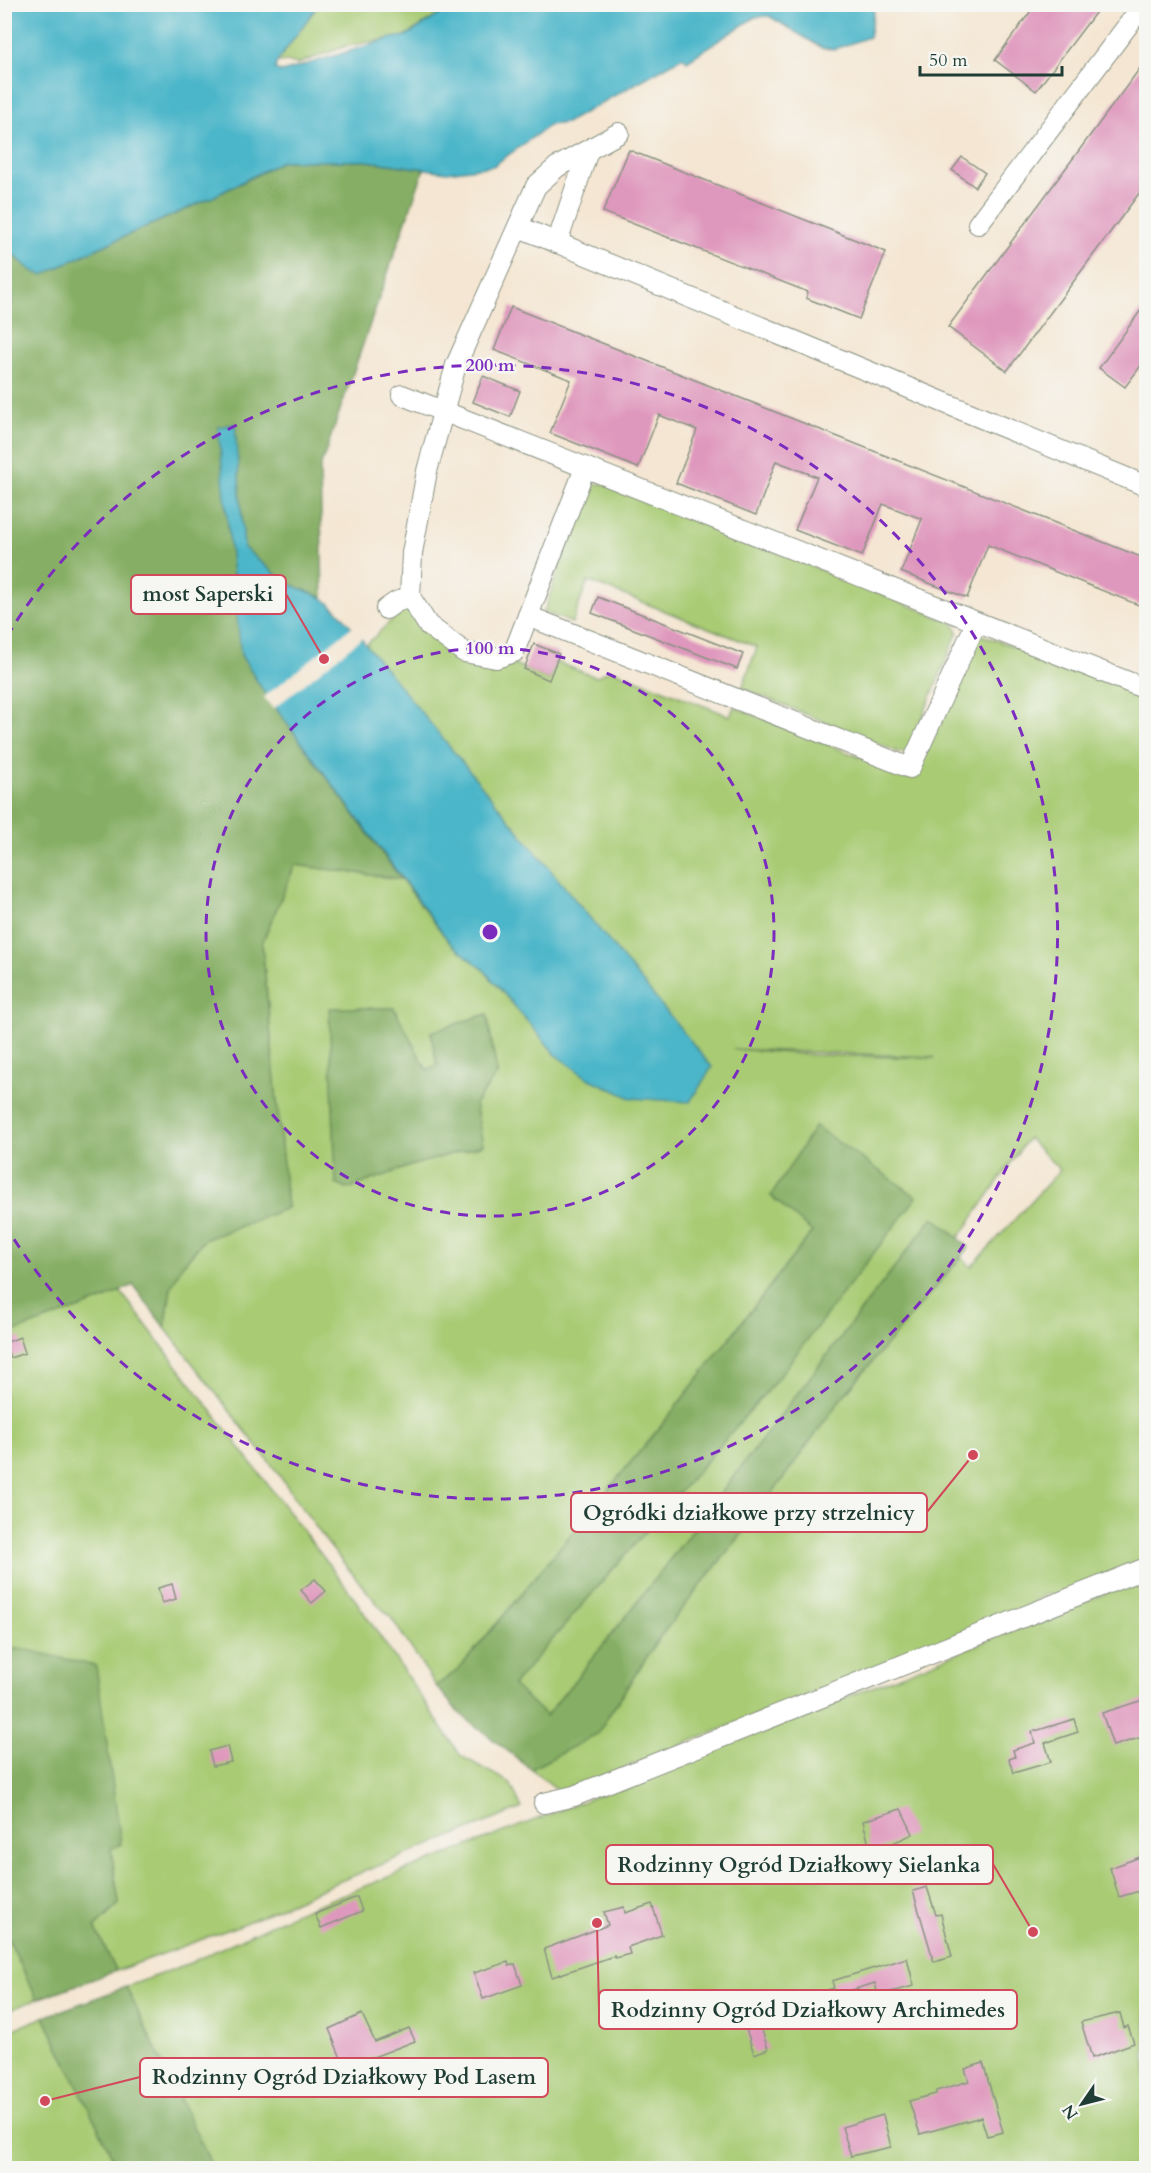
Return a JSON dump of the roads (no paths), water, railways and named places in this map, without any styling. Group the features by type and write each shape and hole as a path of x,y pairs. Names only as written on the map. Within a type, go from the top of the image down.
{"lane":[{"path":"978,224 1144,4"},
{"path":"585,468 514,652 496,658 464,652 428,625 410,597 412,554 427,471 456,365 536,186 558,167 619,133"},
{"path":"557,243 588,151"},
{"path":"519,227 1145,481"},
{"path":"402,395 1146,689"},
{"path":"386,609 410,597"},
{"path":"528,616 910,768 976,623"},
{"path":"544,1803 574,1796 1146,1568"}],"water":[{"path":"4,5 318,5 277,62 275,69 282,72 392,38 406,36 454,5 875,5 869,37 835,49 822,48 769,16 755,17 687,61 683,57 566,123 550,125 493,166 447,172 367,161 282,161 213,197 43,275 31,270 5,250"},
{"path":"4,281 11,298 10,306 5,314"},
{"path":"235,424 244,548 285,582 323,598 340,613 712,1067 690,1102 631,1098 588,1078 557,1056 483,969 450,943 264,692 241,655 218,427"}],"place":[{"name":"most Saperski","path":"324,659"},
{"name":"Ogródki działkowe przy strzelnicy","path":"973,1455"},
{"name":"Rodzinny Ogród Działkowy Archimedes","path":"597,1923"},
{"name":"Rodzinny Ogród Działkowy Sielanka","path":"1033,1932"},
{"name":"Rodzinny Ogród Działkowy Pod Lasem","path":"45,2101"}]}
